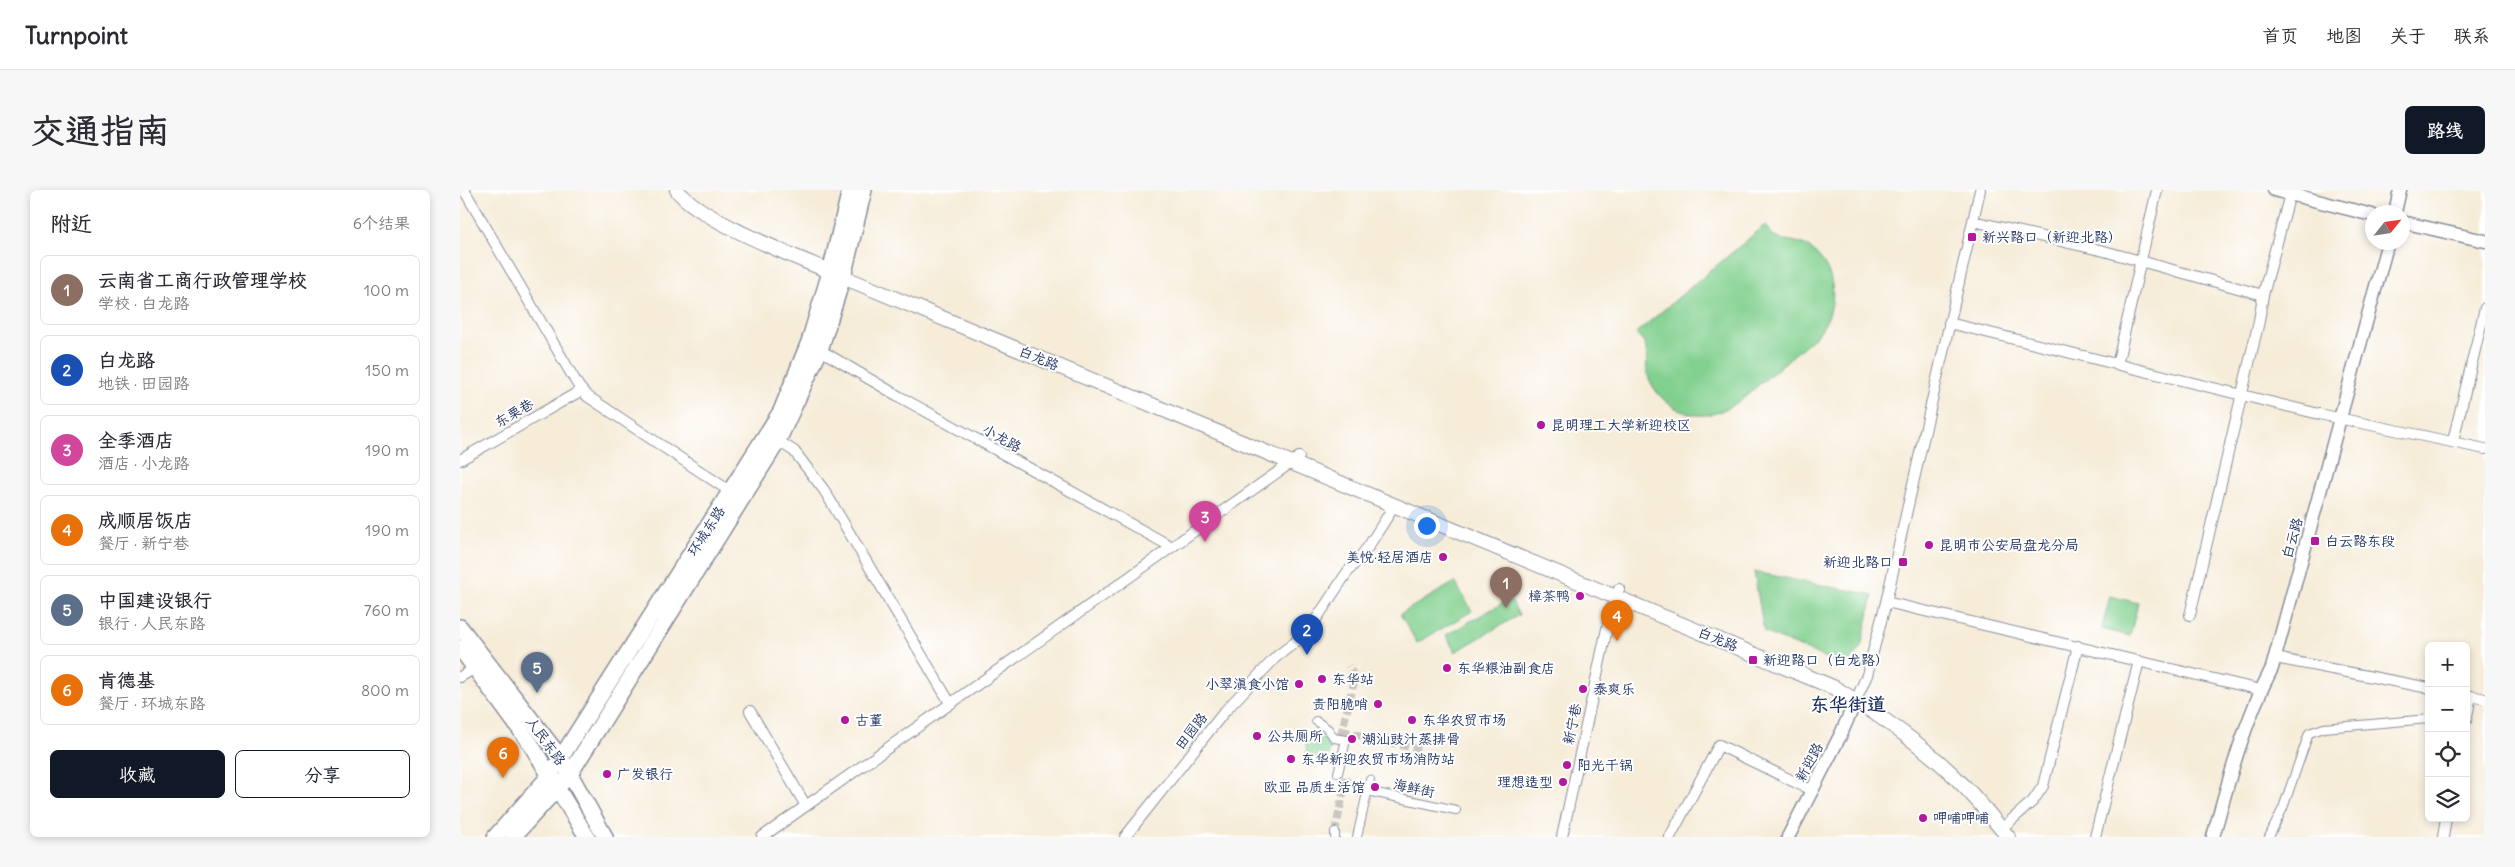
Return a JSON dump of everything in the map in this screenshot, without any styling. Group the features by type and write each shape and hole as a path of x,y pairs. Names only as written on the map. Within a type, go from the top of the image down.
{"main road":[{"name":"白龙路","path":"677,190 692,205 721,222 1618,593 1858,697 1947,758 1969,778 2020,837"},
{"name":"白龙路","path":"689,190 726,214 837,270"},
{"name":"环城东路","path":"513,837 570,774 778,442 820,350 837,270 850,190"},
{"name":"环城东路","path":"495,837 550,775 766,437 793,384 837,270 864,190"},
{"name":"白龙路","path":"1295,459 1392,505 1618,593"},
{"name":"人民东路","path":"460,627 561,758 605,837"},
{"name":"人民东路","path":"460,648 530,743 587,837"},
{"name":"白龙路","path":"1858,697 1962,784 2008,837"}],"street":[{"path":"464,190 587,396 731,492"},
{"path":"1858,697 1886,602 1980,190"},
{"path":"2117,365 2157,190"},
{"path":"2274,190 2365,213"},
{"path":"2397,205 2400,190"},
{"path":"2190,615 2259,321 2263,295 2290,194"},
{"path":"1973,220 2263,295"},
{"path":"2410,224 2485,242"},
{"name":"白云路","path":"2213,837 2235,758 2275,658 2386,250"},
{"path":"2453,441 2485,308"},
{"path":"1949,324 2319,414 2342,417 2485,448"},
{"name":"小龙路","path":"820,350 900,397 1172,547"},
{"name":"东栗巷","path":"460,460 582,390"},
{"path":"778,442 794,451 824,490 950,703"},
{"path":"762,837 1295,459"},
{"name":"田园路","path":"1125,837 1224,711 1276,657 1307,634 1346,574 1368,547 1389,514 1392,505"},
{"name":"新宁巷","path":"1562,837 1611,610 1618,593"},
{"path":"1886,602 2261,690"},
{"path":"2008,823 2033,802 2043,786 2078,646"},
{"path":"2275,658 2425,687"},
{"path":"2095,837 2139,661"},
{"path":"460,677 475,668"},
{"path":"2470,696 2485,699"},
{"name":"新迎路","path":"1788,837 1858,697"},
{"path":"750,711 806,806"},
{"path":"2269,837 2284,808 2310,733 2324,728 2425,719"},
{"path":"1316,721 1328,729 1334,738 1346,740 1338,773"},
{"path":"1670,837 1719,745 1811,790"},
{"path":"1358,837 1370,780"},
{"name":"海鲜街","path":"1368,792 1456,810"},
{"path":"2442,837 2445,822"}],"green space":[{"path":"1765,225 1775,237 1805,245 1816,253 1824,264 1830,275 1832,287 1830,312 1825,324 1817,335 1740,401 1716,413 1705,415 1695,415 1675,408 1658,394 1652,385 1647,372 1645,345 1636,333"},
{"path":"1754,572 1873,595 1861,647 1846,666 1764,632"},
{"path":"1455,582 1472,611 1417,643 1400,614"},
{"path":"2110,596 2138,603 2130,636 2102,629"},
{"path":"1510,599 1519,615 1455,652 1446,635"},
{"path":"1311,733 1332,741 1326,766 1312,763 1307,757 1306,743"}],"tunnel":[{"path":"1341,735 1355,678 1348,666"},
{"path":"1342,731 1422,750"},
{"path":"1335,832 1347,775"}],"place":[{"name":"新兴路口（新迎北路）","path":"1972,237"},
{"name":"昆明理工大学新迎校区","path":"1541,425"},
{"name":"白云路东段","path":"2315,541"},
{"name":"全季酒店","path":"1205,542"},
{"name":"昆明市公安局盘龙分局","path":"1929,545"},
{"name":"美悦·轻居酒店","path":"1443,557"},
{"name":"新迎北路口","path":"1903,562"},
{"name":"樟茶鸭","path":"1580,596"},
{"name":"云南省工商行政管理学校","path":"1506,608"},
{"name":"成顺居饭店","path":"1617,641"},
{"name":"白龙路","path":"1307,655"},
{"name":"新迎路口（白龙路）","path":"1753,660"},
{"name":"东华粮油副食店","path":"1447,668"},
{"name":"东华站","path":"1322,679"},
{"name":"小翠滇食小馆","path":"1299,684"},
{"name":"泰爽乐","path":"1583,689"},
{"name":"中国建设银行","path":"537,693"},
{"name":"责阳脆哨","path":"1378,704"},
{"name":"古董","path":"845,720"},
{"name":"东华农贸市场","path":"1412,720"},
{"name":"公共厕所","path":"1257,736"},
{"name":"潮汕豉汁蒸排骨","path":"1352,739"},
{"name":"东华新迎农贸市场消防站","path":"1291,759"},
{"name":"阳光干锅","path":"1567,765"},
{"name":"广发银行","path":"607,774"},
{"name":"肯德基","path":"503,778"},
{"name":"理想造型","path":"1563,782"},
{"name":"欧亚 品质生活馆","path":"1375,787"},
{"name":"呷哺呷哺","path":"1923,818"}],"district":[{"name":"东华街道","path":"1848,704"}]}
